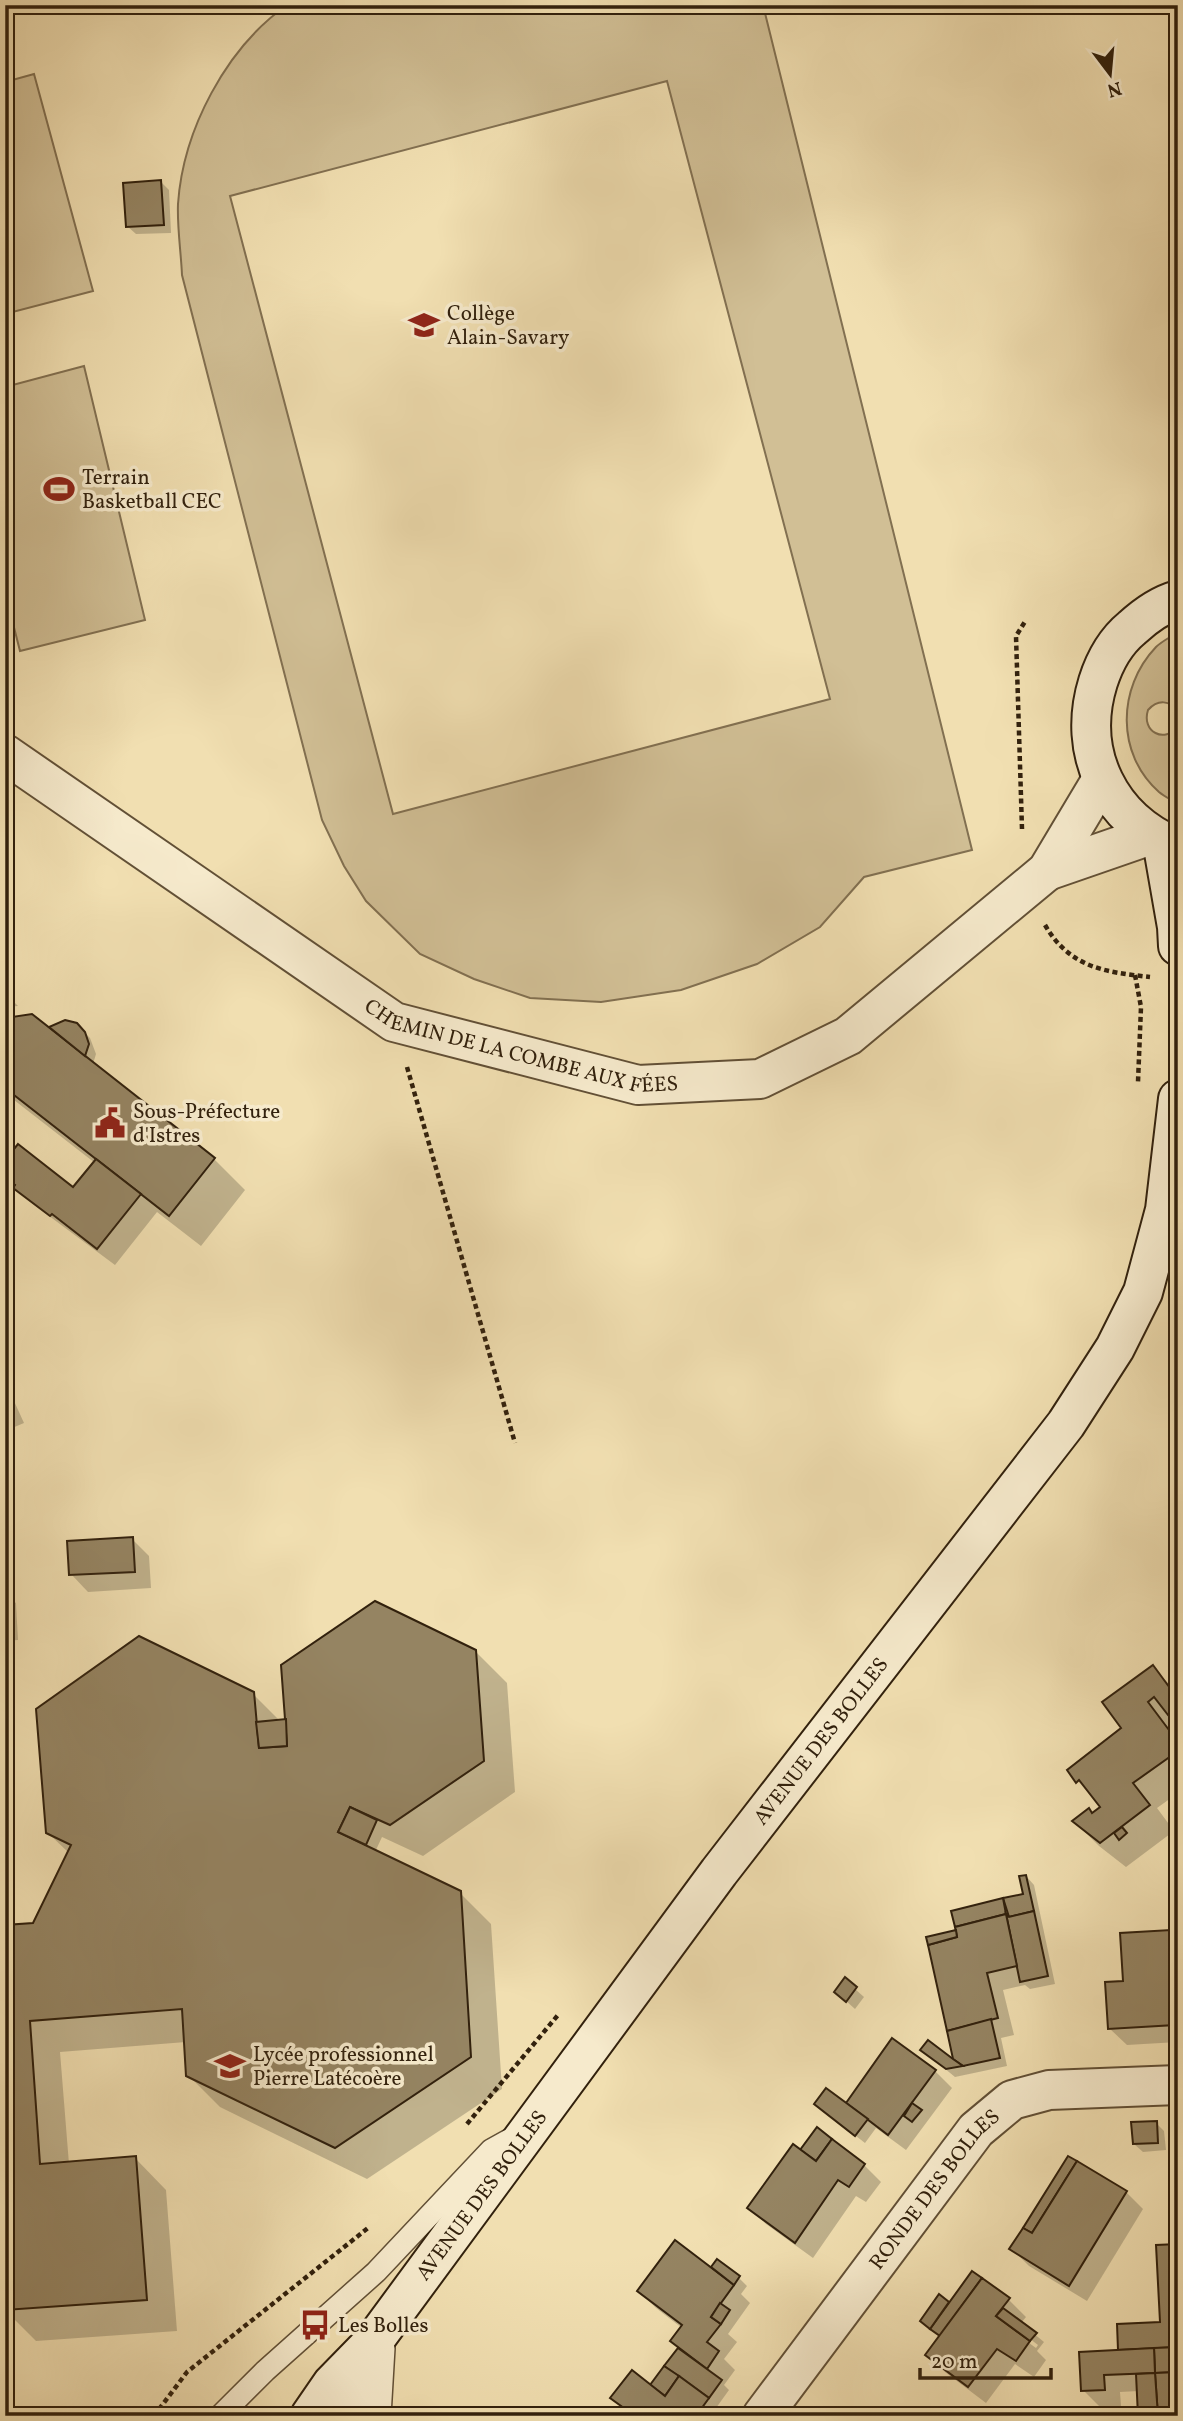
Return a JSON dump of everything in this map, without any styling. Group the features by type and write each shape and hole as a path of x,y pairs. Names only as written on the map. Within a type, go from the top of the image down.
{"main road":[{"path":"1170,962 1175,914 1164,841 1126,814 1112,798 1102,779 1091,744 1091,704 1104,664 1126,633 1175,595"},
{"name":"CHEMIN DE LA COMBE AUX FÉES","path":"5,754 394,1023 638,1084 760,1079 848,1037 1047,871"},
{"path":"1047,871 1102,779"},
{"path":"1047,871 1164,841"},
{"name":"AVENUE DES BOLLES","path":"310,2416 332,2384 379,2333 719,1872 1066,1424 1115,1348 1143,1292 1173,1191 1178,1099"},
{"name":"RONDE DES BOLLES","path":"762,2416 976,2130 1012,2101 1049,2090 1178,2085"},
{"name":"AVENUE DES BOLLES","path":"349,2416 379,2333"}],"lane":[{"path":"220,2416 265,2371 376,2272 491,2150 532,2126"},
{"path":"379,2333 380,2416"}],"path":[{"path":"1022,830 1016,636 1026,620"},
{"path":"1042,920 1053,939 1078,961 1108,972 1135,975 1170,962"},
{"path":"1135,975 1141,1007 1138,1083"},
{"path":"394,1023 514,1443"},
{"path":"466,2125 551,2022"},
{"path":"154,2416 187,2372 374,2223"}],"shaded area":[{"path":"287,5 763,5 972,850 864,877 820,927 757,964 681,990 601,1002 530,998 474,979 420,954 366,901 344,866 322,820 182,275 178,204 189,148 199,120 227,67 265,23","holes":["667,81 830,699 393,814 230,196"]},
{"path":"34,74 93,291 5,314 5,82"},
{"name":"Terrain Basketball CEC","path":"84,366 145,620 20,651 5,592 5,387"},
{"path":"1178,632 1178,712 1164,702 1152,706 1148,710 1147,718 1151,729 1161,735 1178,726 1178,804 1159,792 1145,777 1135,759 1127,721 1128,701 1143,663 1158,645"}],"building":[{"path":"161,180 164,225 126,227 123,183"},
{"name":"Sous-Préfecture d'Istres","path":"32,1014 215,1158 169,1216 5,1088 5,1018"},
{"path":"65,1020 77,1023 85,1032 89,1044 85,1056 49,1027"},
{"path":"18,1144 73,1187 96,1159 141,1194 97,1249 13,1188 15,1185 5,1177 5,1160"},
{"path":"133,1537 135,1572 69,1575 67,1541"},
{"path":"5,1593 8,1593 11,1632 5,1632"},
{"name":"Lycée professionnel Pierre Latécoère","path":"375,1601 476,1650 484,1761 390,1825 350,1807 338,1832 461,1891 471,2057 335,2148 186,2076 182,2009 30,2021 40,2164 136,2156 147,2300 5,2310 5,1925 33,1923 71,1845 46,1833 36,1709 139,1636 254,1692 259,1748 287,1746 281,1665"},
{"path":"1153,1665 1178,1699 1178,1708 1168,1715 1154,1697 1148,1702 1178,1742 1178,1751 1133,1783 1150,1805 1100,1843 1072,1821 1089,1808 1092,1813 1100,1807 1079,1780 1076,1783 1067,1770 1121,1728 1102,1702"},
{"path":"286,1719 287,1746 259,1748 256,1722"},
{"path":"350,1807 377,1820 366,1845 338,1832"},
{"path":"1122,1827 1127,1833 1119,1840 1114,1833"},
{"path":"1026,1875 1034,1911 1009,1917 1003,1898 1023,1894 1019,1876"},
{"path":"1003,1898 1006,1914 955,1927 951,1911"},
{"path":"1034,1911 1048,1976 1020,1982 1006,1914 1009,1917"},
{"path":"1006,1914 1017,1966 987,1973 998,2018 947,2031 928,1945 957,1937 955,1927"},
{"path":"956,1930 957,1937 928,1945 926,1937"},
{"path":"1171,1930 1175,2025 1108,2029 1105,1982 1123,1981 1120,1933"},
{"path":"845,1977 857,1987 846,2002 834,1992"},
{"path":"1178,1984 1178,2031 1175,2031 1174,1985"},
{"path":"991,2019 1000,2058 963,2066 953,2059 947,2031"},
{"path":"892,2038 936,2070 888,2135 846,2103"},
{"path":"928,2040 963,2066 946,2069 920,2050"},
{"path":"826,2088 868,2119 855,2136 814,2104"},
{"path":"912,2103 922,2110 912,2122 904,2116"},
{"path":"1157,2121 1158,2143 1133,2144 1131,2122"},
{"path":"817,2127 832,2139 816,2161 800,2150"},
{"path":"832,2139 865,2164 849,2187 838,2180 795,2243 747,2208 793,2144 816,2161"},
{"path":"1068,2156 1077,2161 1032,2233 1023,2228"},
{"path":"1077,2161 1127,2191 1069,2286 1009,2249 1023,2228 1032,2233"},
{"path":"675,2240 734,2285 711,2317 721,2324 707,2342 719,2351 707,2369 670,2341 682,2325 637,2291"},
{"path":"1178,2244 1178,2347 1118,2350 1117,2324 1160,2322 1156,2245"},
{"path":"717,2259 740,2276 734,2285 711,2267"},
{"path":"972,2271 982,2278 940,2336 930,2329"},
{"path":"982,2278 1010,2298 996,2316 1030,2341 1016,2361 997,2349 968,2387 925,2355"},
{"path":"939,2294 949,2302 930,2329 920,2321"},
{"path":"720,2303 730,2310 721,2324 711,2317"},
{"path":"1003,2308 1037,2333 1030,2341 996,2316"},
{"path":"1178,2347 1178,2372 1155,2373 1154,2348"},
{"path":"678,2348 722,2380 709,2398 664,2366"},
{"path":"1154,2348 1155,2373 1104,2375 1105,2390 1081,2391 1079,2352"},
{"path":"664,2366 679,2376 665,2396 650,2385"},
{"path":"632,2370 665,2396 679,2376 709,2398 696,2416 682,2416 678,2413 676,2416 635,2416 610,2398"},
{"path":"1178,2372 1178,2416 1158,2416 1155,2373"},
{"path":"1155,2373 1158,2416 1138,2416 1136,2374"}],"place":[{"name":"Collège Alain-Savary","path":"424,325"},
{"name":"Terrain Basketball CEC","path":"59,489"},
{"name":"Sous-Préfecture d'Istres","path":"110,1123"},
{"name":"Lycée professionnel Pierre Latécoère","path":"230,2066"},
{"name":"Les Bolles","path":"315,2325"}]}
